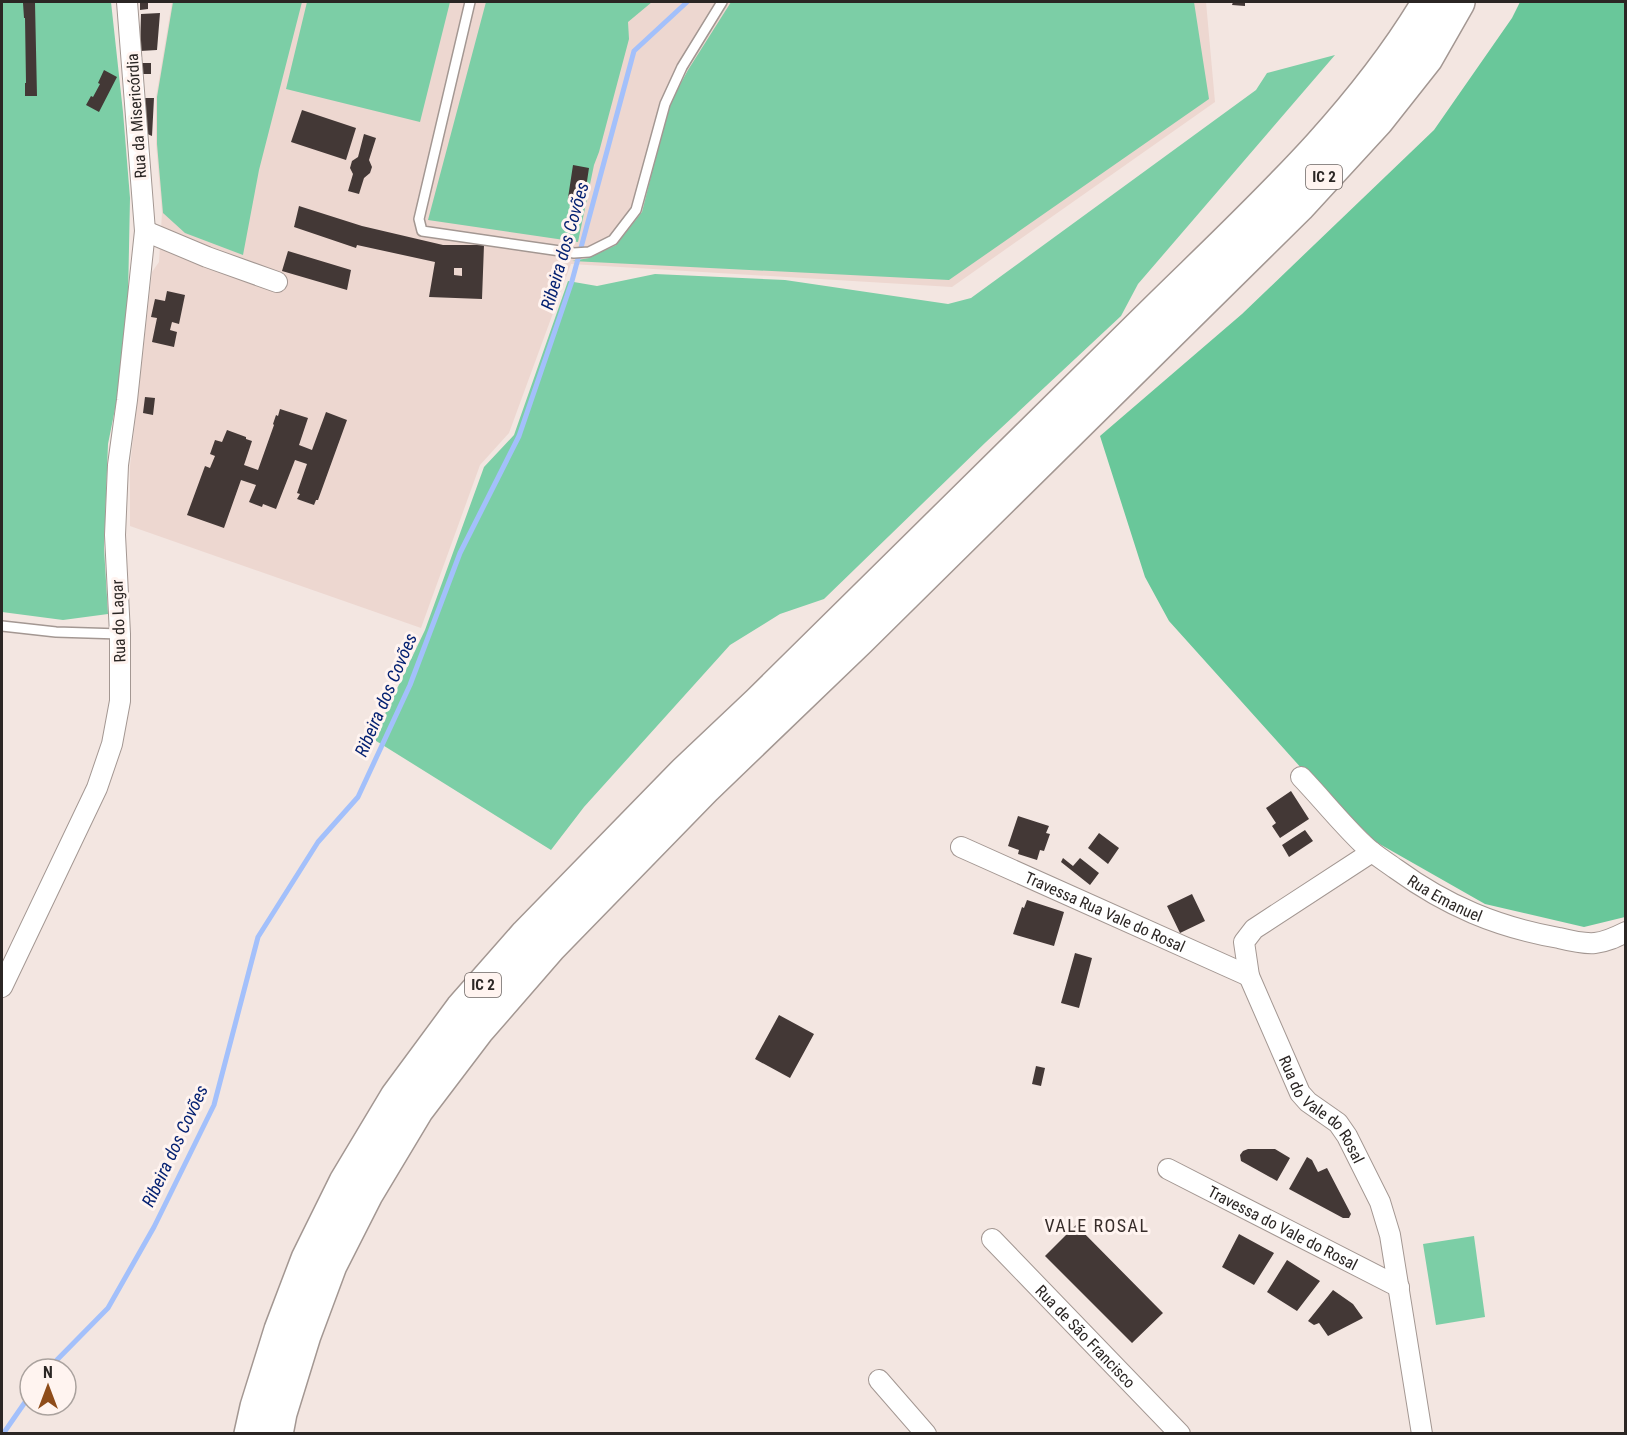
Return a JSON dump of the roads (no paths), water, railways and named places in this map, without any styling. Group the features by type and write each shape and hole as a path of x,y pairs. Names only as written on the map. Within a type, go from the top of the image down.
{"highway":[{"name":"IC 2","path":"1160,325 1362,99 1412,30 1429,2"},
{"name":"IC 2","path":"276,1434 280,1413 304,1335 330,1265 366,1194 417,1108 477,1029 550,946 705,787 850,630 1160,325 1298,206 1377,120 1426,58 1458,2"},
{"name":"IC 2","path":"251,1434 281,1330 308,1259 346,1182 396,1097 462,1009 527,935 685,773 759,703 850,630"}],"street":[{"name":"Rua da Misericórdia","path":"127,2 145,231"},
{"path":"145,231 207,257 277,282"},
{"name":"Rua do Lagar","path":"2,987 97,788 112,744 120,701 120,634 115,535 118,465 145,231"},
{"name":"Rua Emanuel","path":"1301,777 1372,852 1452,905 1479,917 1543,935 1583,943 1606,941 1626,933"},
{"name":"Travessa Rua Vale do Rosal","path":"961,847 1249,976"},
{"name":"Rua do Vale do Rosal","path":"1372,852 1254,928 1244,942 1249,976 1300,1093 1308,1102 1338,1123 1347,1136 1380,1202 1390,1235 1422,1434"},
{"name":"Travessa do Vale do Rosal","path":"1168,1169 1399,1287"},
{"name":"Rua de São Francisco","path":"992,1239 1180,1434"},
{"path":"879,1380 926,1434"}],"lane":[{"path":"470,2 419,219 422,231 574,253 589,252 613,240 636,210 664,104 682,67 722,2"},
{"path":"2,626 56,632 120,634"}],"waterway":[{"name":"Ribeira dos Covões","path":"60,1357 108,1308 154,1227 214,1105 258,937 318,842 358,797 410,685 460,553 519,436 572,281 634,51 687,2"},
{"name":"Ribeira dos Covões","path":"3,1434 18,1412"}],"district":[{"name":"VALE ROSAL","path":"1097,1226"}]}
